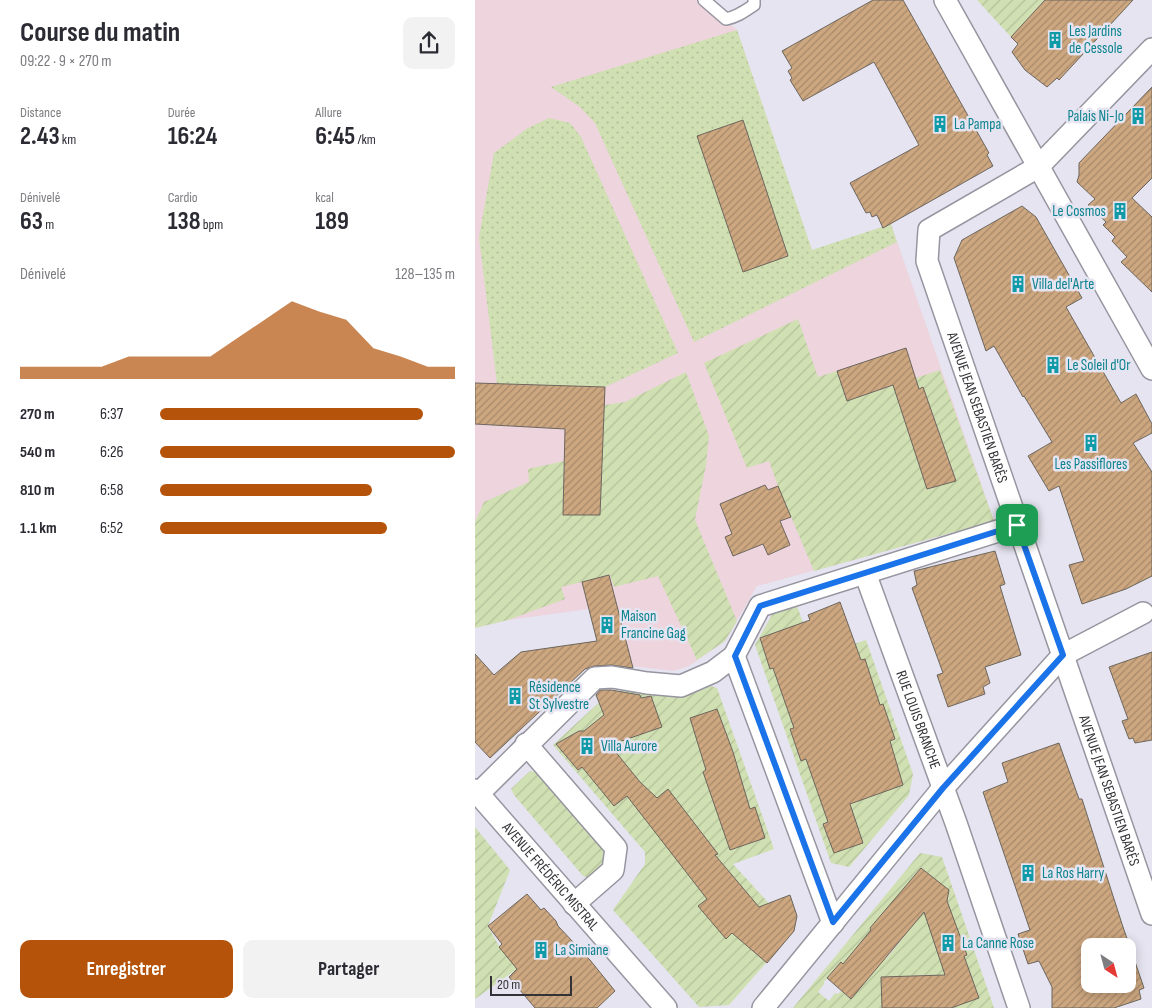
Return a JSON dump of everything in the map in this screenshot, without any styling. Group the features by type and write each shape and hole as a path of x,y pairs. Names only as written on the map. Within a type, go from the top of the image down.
{"street":[{"path":"945,0 1152,369"},
{"name":"AVENUE JEAN SEBASTIEN BARÈS","path":"1152,49 1038,167 929,230 927,261 1152,914"},
{"path":"477,792 595,678 612,677 681,686 713,672 735,656 760,606 1017,525"},
{"name":"RUE LOUIS BRANCHE","path":"865,573 943,788 1019,1008"},
{"path":"763,1008 943,788 1063,655 1143,613"},
{"path":"735,656 833,922"},
{"path":"526,744 616,848 613,870 574,904"},
{"name":"AVENUE FRÉDÉRIC MISTRAL","path":"477,792 666,1008"}],"lane":[{"path":"704,0 726,19 733,18 754,5 754,0"}],"shaded area":[{"path":"475,0 702,0 737,30 812,251 891,224 994,521 757,586 725,641 689,666 674,671 602,663 589,609 508,620 475,628"}],"green space":[{"path":"977,0 1045,0 1011,37"},
{"path":"737,30 812,250 891,224 897,242 694,342 595,123 580,107 551,87"},
{"path":"549,118 570,123 581,137 678,353 605,387 497,384 479,237 494,153 528,128"},
{"path":"798,319 818,377 837,371 847,401 940,370 994,521 814,571 769,461 747,468 704,363","holes":["923,387 956,480 928,489 897,397"]},
{"path":"686,372 709,436 706,465 695,520 737,621 725,641 697,660 658,576 614,587 610,575 561,587 565,599 508,620 475,628 475,522 484,502 529,482 528,469 564,461 563,514 600,515 604,405 625,402"},
{"path":"795,600 815,657 866,640 913,774 909,795 849,867 831,863 755,645 777,606"},
{"path":"711,686 717,688 774,849 733,864 794,931 729,1005 699,1007 613,910 645,864 645,852 553,745 607,695 609,699 624,690 671,696 690,694"},
{"path":"530,771 539,773 607,855 606,864 590,878 583,876 514,795 511,789"},
{"path":"475,827 510,870 488,926 499,946 502,944 517,969 475,999"},
{"path":"920,853 942,857 994,1008 793,1008","holes":["922,868 946,889 943,893 948,897 947,903 918,905 894,901","880,917 903,938 886,959 863,940","955,924 966,955 941,964","841,962 864,983 851,999 841,991 838,994 835,993 829,1001 818,992"]}],"building":[{"name":"La Pampa","path":"873,0 903,0 989,153 987,155 993,166 883,228 877,215 872,217 870,212 866,213 850,183 919,145 874,62 803,101 790,80 792,78 788,71 792,68 782,51"},
{"name":"Les Jardins de Cessole","path":"1045,0 1133,0 1059,80 1057,78 1047,87 1025,70 1012,52 1018,44 1011,37"},
{"name":"Le Cosmos","path":"1152,87 1152,178 1132,198 1152,217 1152,292 1121,262 1127,257 1112,241 1115,237 1103,225 1106,222 1088,205 1095,199 1077,182 1079,163"},
{"path":"743,120 788,256 743,272 697,136"},
{"path":"1022,206 1036,217 1082,298 1066,307 1121,403 1136,394 1152,424 1152,433 1133,443 1152,472 1152,576 1126,589 1082,604 1069,565 1084,561 1059,486 1049,491 1028,456 1052,442 1023,397 994,346 986,351 954,258 962,240"},
{"path":"906,348 919,389 923,387 956,481 927,489 893,385 847,401 837,371"},
{"path":"475,383 605,387 600,515 563,515 565,429 475,424"},
{"path":"765,485 768,490 778,486 791,517 780,521 790,545 768,555 763,544 733,556 725,537 732,534 720,504"},
{"path":"995,551 1005,584 1000,586 1021,655 985,667 990,683 983,687 985,694 948,707 937,675 943,673 912,588 917,585 914,571"},
{"name":"Résidence St Sylvestre","path":"609,575 633,668 611,665 594,666 585,669 490,758 475,742 475,654 494,675 521,652 597,641 582,582"},
{"path":"840,602 861,660 865,659 880,705 883,704 895,739 890,741 903,785 850,804 863,843 834,853 823,824 828,822 806,759 801,761 790,729 794,728 773,668 770,669 760,638 810,620 808,615"},
{"path":"1152,652 1152,740 1135,743 1133,738 1129,739 1122,721 1128,719 1109,667"},
{"path":"600,690 640,695 641,698 651,696 662,727 610,745 640,782 657,798 668,789 718,854 715,855 759,907 790,895 797,916 794,931 767,963 732,933 726,939 698,906 707,899 627,796 614,806 582,767 578,770 556,744 579,731 584,731 604,715 596,695"},
{"path":"717,709 733,752 750,809 755,807 765,838 730,850 703,772 706,770 690,718"},
{"path":"1059,743 1079,799 1082,799 1127,938 1081,938 1081,993 1136,993 1136,965 1144,988 1139,990 1141,999 1114,1008 1052,1008 1052,987 1039,961 1028,964 1018,934 1030,930 983,792 1008,782 1002,763"},
{"path":"921,868 949,890 947,901 967,955 964,956 979,998 951,1008 882,1008 881,977 945,975 924,912 851,999 827,978 841,962 843,964 871,930 870,928"},
{"name":"La Simiane","path":"527,894 541,910 544,908 556,921 558,926 590,960 615,991 597,1008 535,1008 509,977 517,969 499,947 502,944 488,926"}],"place":[{"name":"Les Jardins de Cessole","path":"1055,40"},
{"name":"Palais Ni-Jo","path":"1138,116"},
{"name":"La Pampa","path":"940,124"},
{"name":"Le Cosmos","path":"1120,211"},
{"name":"Villa del'Arte","path":"1018,284"},
{"name":"Le Soleil d'Or","path":"1053,365"},
{"name":"Les Passiflores","path":"1091,443"},
{"name":"Maison Francine Gag","path":"607,625"},
{"name":"Résidence St Sylvestre","path":"515,696"},
{"name":"Villa Aurore","path":"587,746"},
{"name":"La Ros Harry","path":"1028,873"},
{"name":"La Canne Rose","path":"948,943"},
{"name":"La Simiane","path":"541,950"}],"route":[{"path":"1017,525 1063,655 943,788 833,922 735,656 760,606 1017,525"}]}
